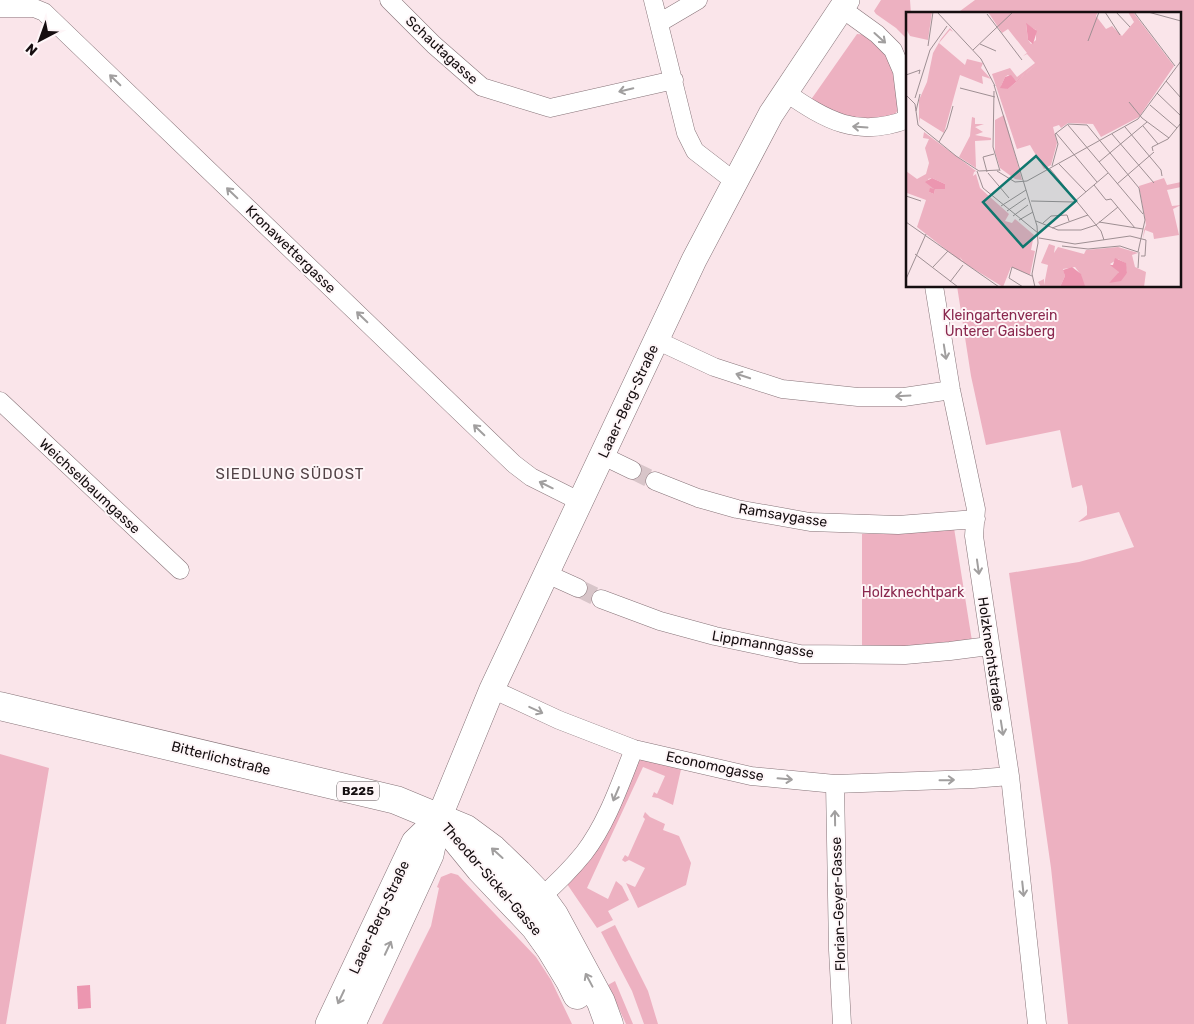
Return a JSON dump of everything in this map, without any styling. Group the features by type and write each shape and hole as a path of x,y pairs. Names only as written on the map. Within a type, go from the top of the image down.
{"main road":[{"name":"Laaer-Berg-Straße","path":"353,1024 431,855 439,818 492,689 694,260 734,181 785,92 844,4"},
{"name":"Bitterlichstraße","path":"0,706 396,800 439,818"},
{"name":"Laaer-Berg-Straße","path":"328,1024 414,842 439,818"},
{"name":"Theodor-Sickel-Gasse","path":"439,818 466,829 493,849 541,897 562,927 601,1002 609,1024"},
{"name":"Theodor-Sickel-Gasse","path":"439,818 480,869 535,927 570,981 589,1024"}],"street":[{"name":"Schautagasse","path":"389,0 434,45 482,87 550,108 674,80"},
{"path":"653,0 686,134 695,151 734,181"},
{"path":"659,23 698,0"},
{"path":"844,4 893,50 902,71 906,104"},
{"name":"Kronawettergasse","path":"0,8 34,8 44,12 514,464 530,477 581,502"},
{"path":"785,92 816,113 850,127 888,126 906,121"},
{"name":"Holzknechtstraße","path":"934,288 951,390 976,509 974,536 1010,776 1037,1024"},
{"path":"656,340 714,367 782,388 858,397 904,397 951,390"},
{"name":"Weichselbaumgasse","path":"0,401 180,570"},
{"path":"603,456 632,470"},
{"name":"Ramsaygasse","path":"655,481 698,498 737,509 810,522 898,525 976,519"},
{"path":"547,574 578,588"},
{"name":"Lippmanngasse","path":"601,599 660,620 715,636 800,654 905,655 990,646"},
{"name":"Economogasse","path":"492,689 559,720 634,749 751,776 834,784 1010,776"},
{"path":"541,897 557,883 584,853 596,834 614,799 634,749"},
{"name":"Florian-Geyer-Gasse","path":"834,784 838,950 842,1024"}],"green space":[{"path":"881,0 910,0 911,12 906,12 906,36 905,37 874,11"},
{"name":"Kleingartenverein Unterer Gaisberg","path":"975,0 1194,0 1194,1024 1068,1024 1051,868 1009,573 1079,562 1134,547 1119,512 1078,522 1087,515 1087,507 1082,485 1072,488 1060,430 986,445 971,376 957,288 1182,288 1182,12 959,12"},
{"path":"857,34 868,35 892,60 901,106 892,118 844,119 810,101"},
{"name":"Holzknechtpark","path":"954,528 972,641 941,645 862,649 862,534 902,533"},
{"path":"0,754 49,768 6,1024 0,1024"},
{"path":"645,758 682,765 673,805 652,797 654,792 657,794 665,776 643,767 587,888 608,899 616,881 622,886 629,900 608,911 613,920 597,928 567,884 635,763"},
{"path":"645,812 650,817 665,824 663,830 679,836 691,863 686,885 638,908 626,883 635,887 645,868 629,860 625,862 622,860 625,855 628,857 645,819 643,817"},
{"path":"451,873 458,875 536,957 551,980 572,1024 382,1024 431,926 439,888 437,887 441,877"},
{"path":"615,925 648,991 658,1024 644,1024 632,991 601,932"},
{"path":"615,981 633,1024 626,1024 608,985"}],"shaded area":[{"path":"90,985 91,1008 78,1009 77,986"}],"tunnel":[{"path":"632,470 655,481"},
{"path":"578,588 601,599"}],"district":[{"name":"SIEDLUNG SÜDOST","path":"290,474"}]}
